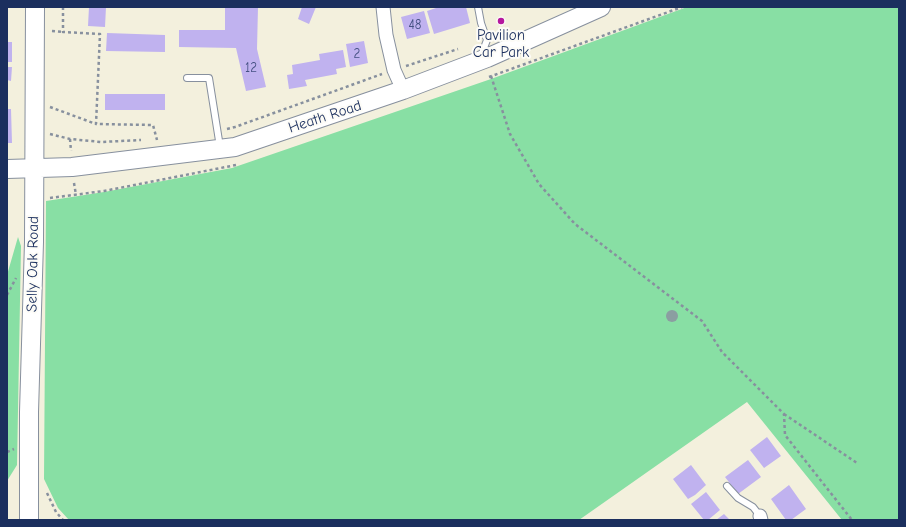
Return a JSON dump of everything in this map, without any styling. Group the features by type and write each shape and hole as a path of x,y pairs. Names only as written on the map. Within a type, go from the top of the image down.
{"street":[{"name":"Selly Oak Road","path":"29,520 34,242 35,7"},
{"path":"383,7 386,35 394,70 403,90"},
{"name":"Heath Road","path":"7,169 72,167 235,146 403,90 484,53 601,7"}],"lane":[{"path":"478,7 484,53"},
{"path":"187,78 209,78 220,148"},
{"path":"727,486 738,498 753,507 760,518"}],"path":[{"path":"63,7 63,32 100,34 96,124"},
{"path":"218,130 235,127 394,70 484,53 491,79 510,134 539,184 575,224 702,321 722,352 784,414 857,463"},
{"path":"34,102 96,124 153,125 157,140"},
{"path":"46,133 70,139 101,142 143,140"},
{"path":"150,140 165,138"},
{"path":"784,414 785,434 852,520"},
{"path":"45,490 56,512 63,520"}],"green space":[{"path":"687,7 899,7 899,520 842,520 747,402 579,520 69,520 58,508 44,479 46,201 104,192 232,168 491,79"},
{"path":"18,237 21,246 17,465 7,481 7,275"}],"building":[{"path":"89,7 106,7 105,27 88,26"},
{"path":"225,7 258,7 257,49 266,87 246,91 236,48 179,47 179,30 225,30"},
{"path":"302,7 316,7 309,24 298,19"},
{"path":"439,7 466,7 470,23 434,34 427,11"},
{"path":"424,11 430,33 407,39 401,17"},
{"path":"107,33 165,35 165,52 106,51"},
{"path":"364,41 368,63 350,67 346,44"},
{"path":"7,42 12,42 12,62 7,62"},
{"path":"343,50 346,67 336,69 337,74 305,80 307,86 289,89 287,75 293,74 292,65 320,60 319,54"},
{"path":"7,67 12,67 11,81 7,80"},
{"path":"105,94 165,94 165,110 105,110"},
{"path":"7,109 11,109 12,143 7,143"},
{"path":"767,437 781,456 764,468 750,450"},
{"path":"748,460 761,477 738,494 725,477"},
{"path":"691,465 706,485 688,499 673,479"},
{"path":"789,485 806,509 791,520 786,520 771,499"},
{"path":"706,492 720,510 708,520 704,520 691,504"},
{"path":"724,514 730,520 716,520"}],"place":[{"name":"Pavilion Car Park","path":"501,21"}]}
